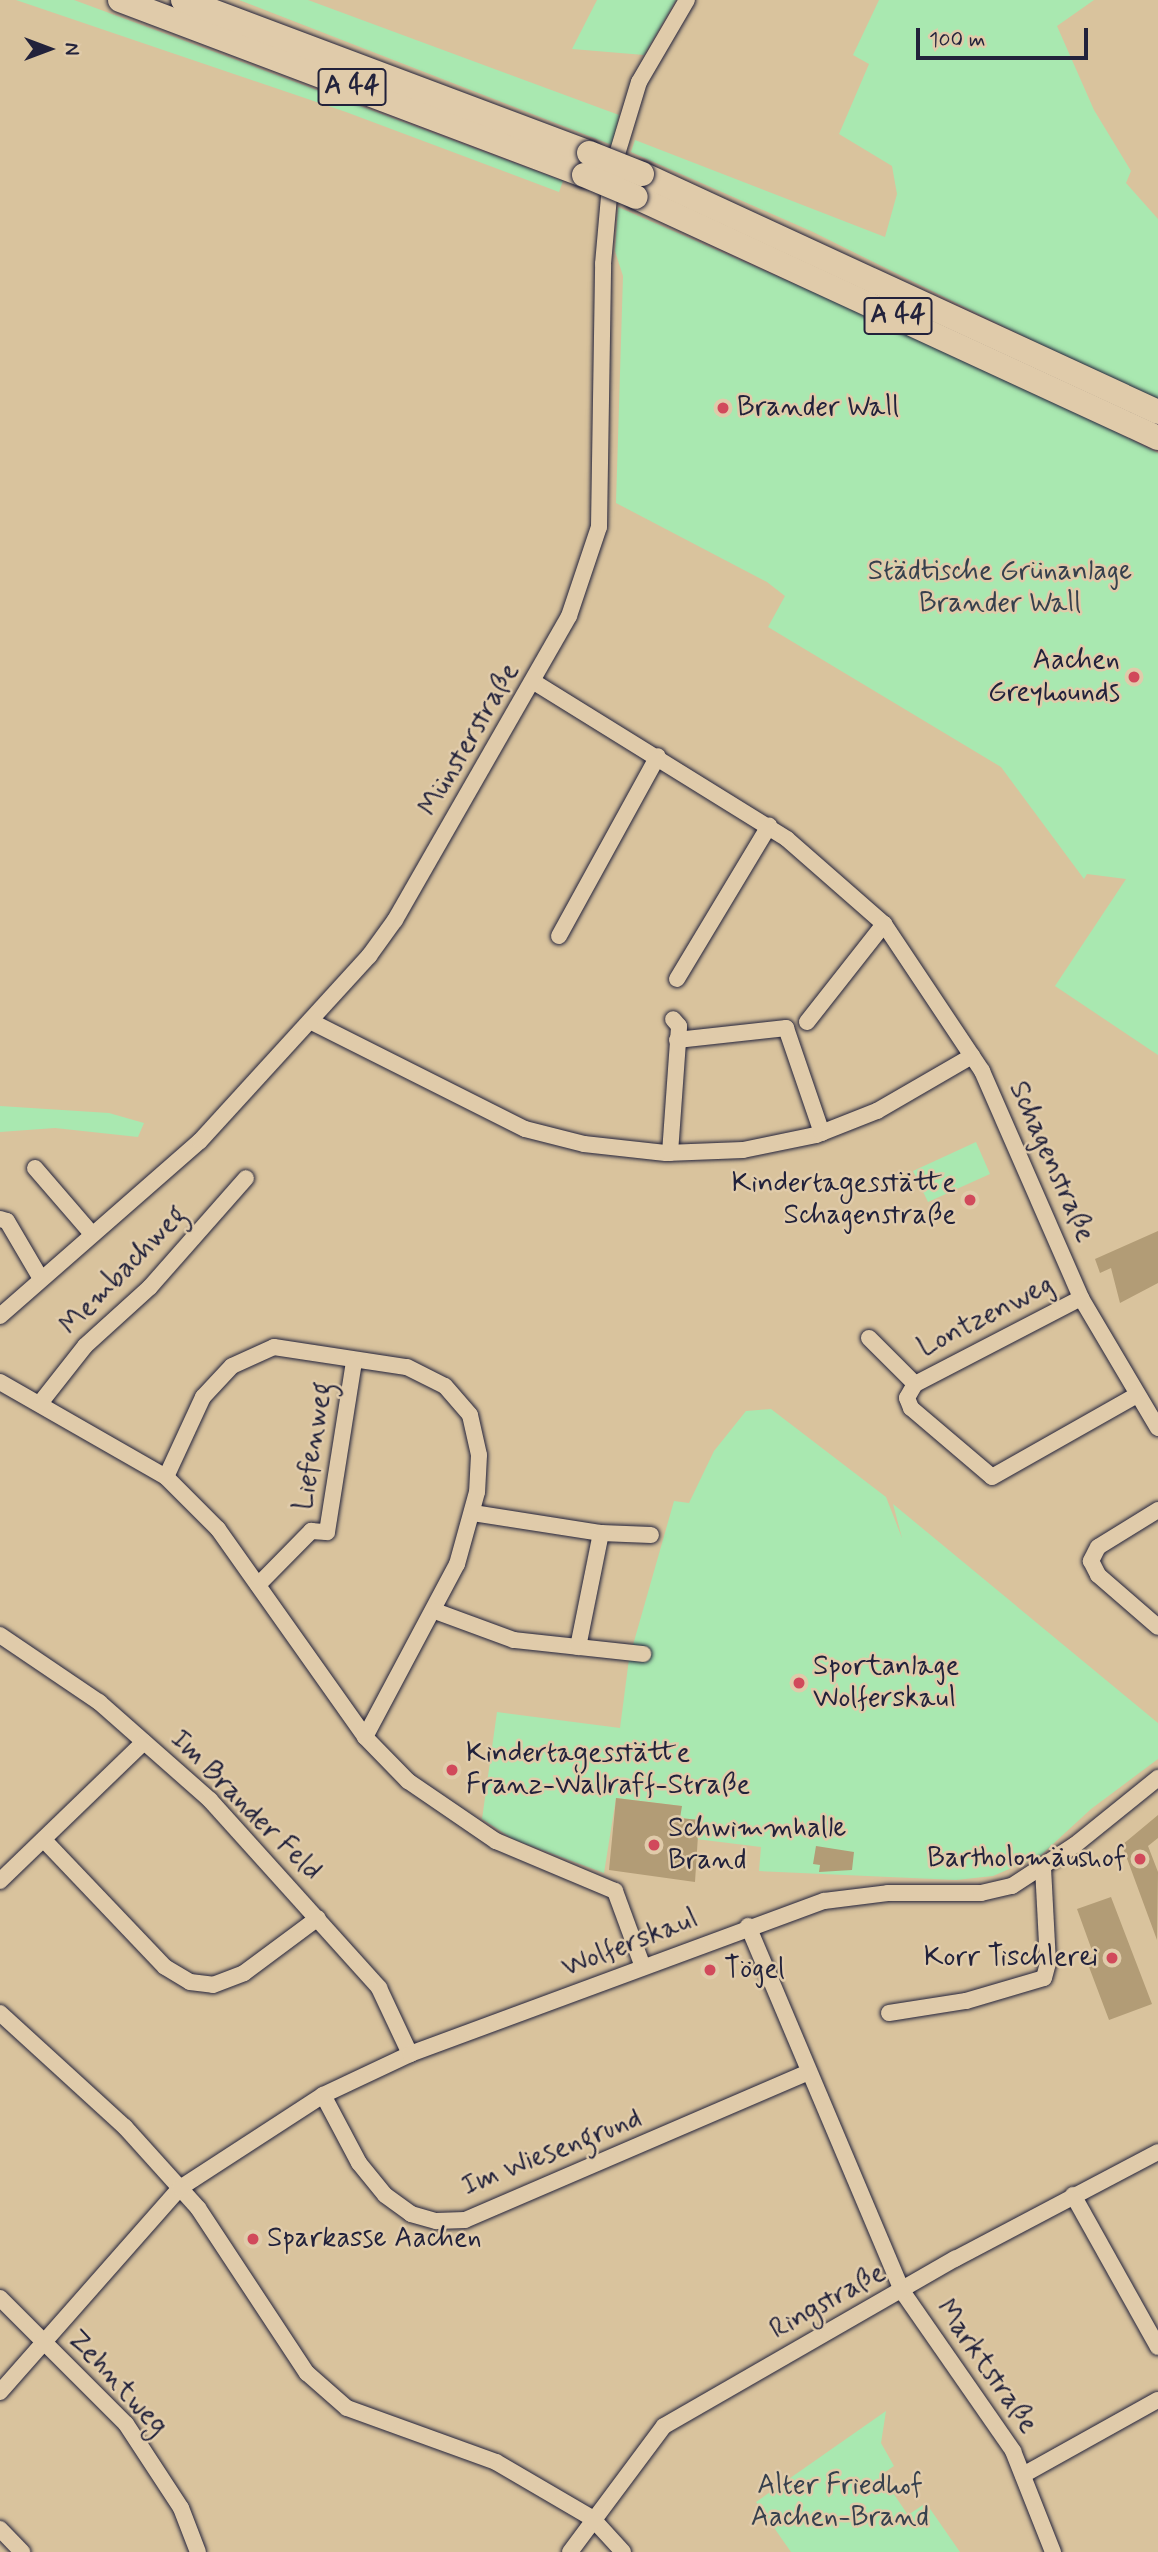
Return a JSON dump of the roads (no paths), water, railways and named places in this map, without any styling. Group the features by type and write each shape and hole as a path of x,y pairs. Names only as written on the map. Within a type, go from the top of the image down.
{"highway":[{"name":"A 44","path":"120,0 587,164"},
{"name":"A 44","path":"183,0 587,164 1158,412"},
{"name":"A 44","path":"639,186 1158,438"}],"street":[{"name":"Münsterstraße","path":"0,1316 200,1141 312,1022 395,920 534,682 569,616 599,527 603,264 617,149 646,68 687,0"},
{"name":"Schagenstraße","path":"534,682 769,826 830,871 884,923 972,1056 1007,1123 1081,1298 1135,1396 1158,1428"},
{"path":"559,936 658,756"},
{"path":"677,979 769,826"},
{"path":"807,1022 884,923"},
{"path":"670,1153 677,1040 673,1019"},
{"path":"312,1022 516,1126 584,1144 670,1153 743,1150 822,1132 877,1111 972,1056"},
{"path":"677,1040 786,1028 822,1132"},
{"path":"35,1168 92,1234"},
{"name":"Membachweg","path":"41,1402 85,1346 150,1287 246,1178"},
{"path":"0,1219 41,1279"},
{"name":"Lontzenweg","path":"1081,1298 915,1384 906,1398 912,1408 992,1477 1135,1396"},
{"name":"Lontzenweg","path":"869,1338 915,1384"},
{"path":"166,1477 202,1397 232,1366 274,1347 407,1367 445,1386 470,1415 479,1455 473,1513 435,1611 365,1737"},
{"name":"Liefenweg","path":"258,1585 312,1531 327,1532 354,1360"},
{"path":"0,1382 41,1402 166,1477 218,1530 258,1585 317,1677 365,1737 408,1781 496,1841 615,1891 643,1967"},
{"path":"1158,1510 1098,1547 1091,1560 1098,1575 1158,1627"},
{"path":"473,1513 601,1533 651,1535"},
{"path":"578,1647 601,1533"},
{"path":"435,1611 493,1635 643,1654"},
{"name":"Im Brander Feld","path":"0,1635 99,1702 210,1800 379,1988 410,2054"},
{"path":"0,1881 144,1742"},
{"name":"Wolferskaul","path":"0,2392 180,2188 323,2095 410,2054 748,1926 854,1895 981,1893 1012,1885 1043,1868 1158,1778"},
{"path":"44,1840 166,1968 191,1982 213,1985 244,1973 318,1918"},
{"path":"889,2013 966,2001 1044,1978 1048,1963 1043,1868"},
{"path":"748,1926 902,2291"},
{"path":"0,2013 116,2119 180,2188 226,2244 307,2372 347,2408 496,2462 592,2518 623,2552"},
{"name":"Im Wiesengrund","path":"323,2095 359,2162 385,2195 411,2214 436,2221 465,2220 808,2072"},
{"name":"Ringstraße","path":"570,2552 592,2518 664,2426 1073,2195 1158,2152"},
{"path":"1073,2195 1158,2347"},
{"name":"Marktstraße","path":"902,2291 1013,2451 1053,2552"},
{"name":"Zehntweg","path":"0,2298 145,2449 181,2508 198,2552"},
{"path":"1023,2475 1158,2400"},
{"path":"0,2529 22,2552"}],"place":[{"name":"Brander Wall","path":"723,408"},
{"name":"Aachen Greyhounds","path":"1134,677"},
{"name":"Kindertagesstätte Schagenstraße","path":"970,1200"},
{"name":"Sportanlage Wolferskaul","path":"799,1683"},
{"name":"Kindertagesstätte Franz-Wallraff-Straße","path":"452,1770"},
{"name":"Schwimmhalle Brand","path":"654,1845"},
{"name":"Bartholomäushof","path":"1140,1859"},
{"name":"Korr Tischlerei","path":"1112,1958"},
{"name":"Tögel","path":"710,1970"},
{"name":"Sparkasse Aachen","path":"253,2239"}],"park label":[{"name":"Städtische Grünanlage Brander Wall","path":"1000,588"},
{"name":"Alter Friedhof Aachen-Brand","path":"840,2502"}]}
